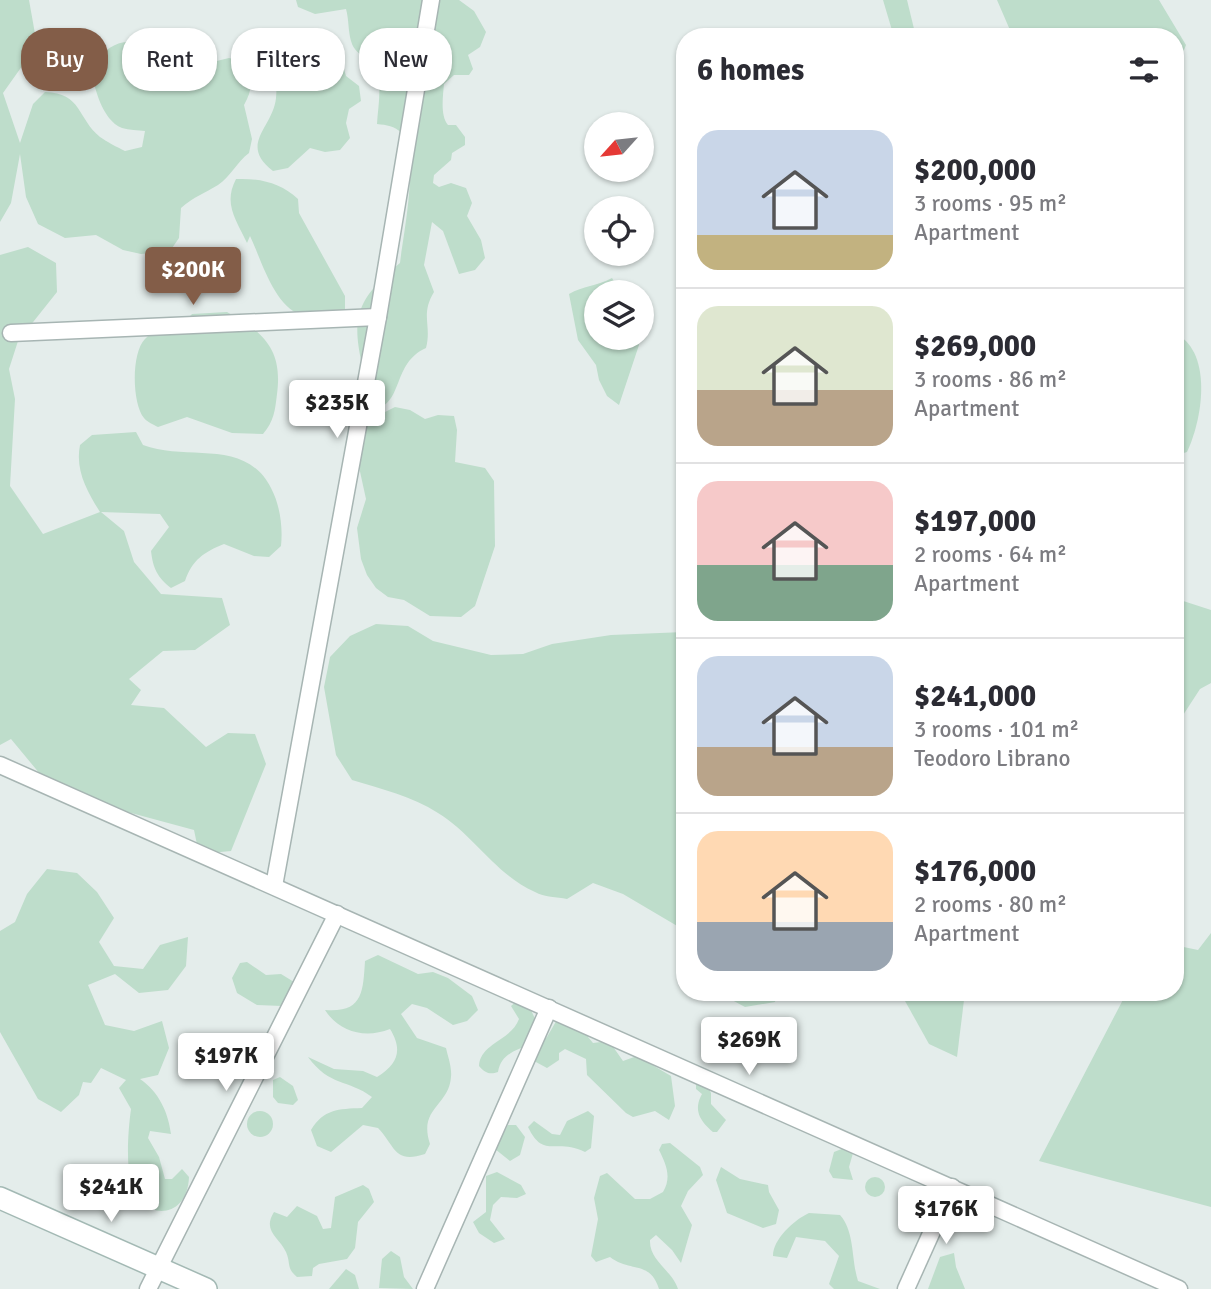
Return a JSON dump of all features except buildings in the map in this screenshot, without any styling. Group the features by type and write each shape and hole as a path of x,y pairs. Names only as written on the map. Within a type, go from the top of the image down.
{"main road":[{"path":"0,1198 206,1289"}],"street":[{"path":"274,886 378,317 431,0"},
{"path":"11,333 378,317"},
{"path":"0,765 1179,1289"},
{"path":"148,1289 337,914"},
{"path":"425,1289 549,1008"},
{"path":"906,1289 951,1187"}],"green space":[{"path":"0,0 29,0 34,28 21,28 21,68 3,93 20,143 33,104 45,92 57,93 73,102 93,130 109,143 125,151 142,147 145,131 125,129 115,124 104,111 96,91 108,91 108,50 114,46 122,43 122,91 217,91 217,61 231,58 231,91 250,91 244,105 252,139 249,153 223,181 181,208 179,238 170,251 141,254 123,250 96,235 65,238 38,224 26,197 20,154 11,203 0,222"},
{"path":"296,0 459,0 474,11 486,32 480,47 468,55 473,69 469,75 452,77 452,28 359,28 359,53 352,45 346,9 315,14 298,7"},
{"path":"883,0 907,0 914,28 891,28"},
{"path":"997,0 1159,0 1176,28 1009,28"},
{"path":"345,73 359,86 361,101 349,109 346,123 350,138 340,150 325,152 310,148 288,168 273,171 258,152 258,144 274,109 276,91 345,91"},
{"path":"379,91 444,91 445,121 448,125 456,125 465,137 465,145 452,153 451,160 434,175 433,183 439,187 451,183 466,188 472,203 467,216 481,240 485,258 475,270 459,274 443,231 432,222 424,265 434,292 427,314 426,348 408,363 390,399 375,409 369,403 358,341 360,310 381,280 400,263 410,176 410,158 402,133 390,126 377,124"},
{"path":"236,179 270,183 285,189 298,199 299,213 345,296 345,309 306,316 292,310 283,302 270,281 250,236 247,243 235,219 231,196"},
{"path":"28,247 56,263 57,292 18,341 9,369 15,399 10,486 43,534 100,512 87,488 79,463 80,445 92,435 136,432 143,445 160,450 231,456 260,472 277,502 281,546 269,557 254,556 224,544 200,558 191,567 185,581 171,588 159,576 151,551 169,527 160,514 101,512 124,531 134,562 161,594 222,598 230,625 195,650 163,651 129,679 141,690 131,705 164,708 206,747 228,733 255,734 266,764 231,851 199,854 194,830 109,807 45,780 11,739 0,745 0,255"},
{"path":"584,288 584,348 578,340 569,294"},
{"path":"227,312 260,335 273,354 278,378 270,425 263,434 232,433 187,417 158,427 147,421 140,411 135,390 137,355 145,339 156,331 180,323 192,314"},
{"path":"1184,340 1194,353 1201,384 1198,419 1187,452 1184,453"},
{"path":"585,350 637,350 619,405 607,396 599,380 596,365"},
{"path":"395,407 410,410 425,419 438,415 454,416 457,430 455,462 485,468 494,481 495,546 475,606 461,617 430,616 404,600 388,597 376,588 361,559 357,528 366,499 359,467 365,422"},
{"path":"1184,601 1211,610 1211,683 1200,689 1184,714"},
{"path":"376,624 408,626 433,641 491,655 523,654 552,644 611,635 676,632 676,925 623,894 593,883 567,899 539,894 508,876 463,832 438,813 407,797 352,780 336,755 324,687 330,657 350,636"},
{"path":"47,869 77,873 97,892 114,918 99,942 114,966 143,969 160,945 188,937 186,966 168,990 139,993 115,974 88,985 105,1025 134,1031 162,1021 169,1048 158,1075 140,1079 157,1096 170,1126 171,1134 150,1131 148,1138 159,1157 165,1179 172,1179 182,1169 189,1177 186,1192 180,1203 172,1209 162,1211 143,1204 135,1195 131,1184 128,1146 131,1109 119,1088 126,1080 101,1068 91,1083 83,1082 79,1095 61,1112 38,1099 0,1032 0,931 15,922 27,894"},
{"path":"1211,933 1211,1207 1039,1161 1122,1001 1184,1001 1184,947 1198,950"},
{"path":"378,955 418,974 433,972 448,978 472,996 478,1010 467,1021 453,1025 427,1008 412,1004 401,1014 417,1038 446,1048 451,1070 449,1087 428,1122 430,1144 425,1154 415,1157 407,1157 397,1152 378,1128 363,1125 331,1152 317,1146 311,1130 327,1114 362,1108 372,1097 324,1073 308,1057 334,1069 363,1071 377,1077 394,1062 397,1050 390,1029 371,1033 353,1031 338,1024 325,1010 338,1010 354,1004 361,991 365,961"},
{"path":"247,962 266,975 281,974 294,982 282,1006 257,1005 237,993 232,978 240,963"},
{"path":"517,1001 530,1008 537,1023 530,1044 505,1057 498,1072 488,1073 479,1066 481,1058 515,1026 519,1019 511,1006"},
{"path":"734,1001 775,1001 775,1002 745,1007"},
{"path":"905,1001 964,1001 957,1057 929,1044"},
{"path":"558,1018 587,1029 588,1037 593,1043 609,1041 623,1061 637,1056 671,1076 675,1106 669,1120 655,1111 633,1117 626,1113 587,1075 586,1059 565,1049 559,1053 559,1060 547,1068 534,1061 534,1048 547,1037"},
{"path":"280,1077 293,1086 298,1100 293,1105 278,1103 273,1097 273,1080"},
{"path":"696,1081 706,1083 711,1093 711,1104 726,1120 717,1132 708,1128 699,1115 698,1105 702,1094 696,1089"},
{"path":"260,1111 269,1115 273,1124 269,1133 260,1137 251,1133 247,1124 251,1115"},
{"path":"588,1111 594,1116 591,1148 585,1152 566,1146 539,1143 528,1127 534,1121 552,1134 560,1135 567,1121"},
{"path":"508,1125 516,1125 525,1137 520,1155 510,1161 495,1149"},
{"path":"670,1143 700,1167 703,1175 688,1191 681,1206 692,1225 681,1263 656,1235 650,1240 653,1254 678,1289 659,1289 655,1280 645,1270 625,1265 610,1257 596,1262 591,1256 598,1219 594,1198 600,1176 607,1173 635,1199 650,1199 663,1192 668,1176 659,1150 662,1144"},
{"path":"844,1148 853,1153 849,1167 853,1180 833,1178 829,1171 834,1152"},
{"path":"721,1167 740,1179 768,1185 779,1210 776,1224 763,1228 727,1213 716,1180"},
{"path":"497,1172 521,1185 526,1194 517,1198 501,1197 493,1205 490,1220 505,1239 494,1243 479,1233 473,1222 486,1212 486,1176"},
{"path":"875,1177 882,1180 885,1187 882,1194 875,1197 868,1194 865,1187 868,1180"},
{"path":"363,1185 369,1189 374,1202 358,1222 355,1248 347,1259 319,1264 313,1268 312,1276 297,1277 290,1268 286,1252 271,1229 274,1212 287,1217 297,1206 317,1216 323,1229 331,1228 335,1197"},
{"path":"809,1213 840,1215 848,1229 858,1281 880,1289 834,1289 829,1284 839,1256 825,1241 796,1237 787,1258 773,1256 785,1231"},
{"path":"391,1251 400,1257 404,1277 413,1289 379,1288 382,1259"},
{"path":"954,1253 956,1267 965,1289 928,1289 940,1257"},
{"path":"346,1269 355,1275 359,1289 329,1289"}]}
